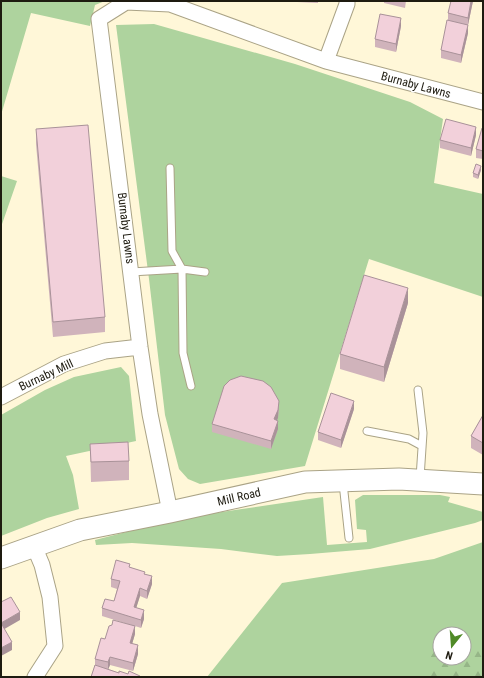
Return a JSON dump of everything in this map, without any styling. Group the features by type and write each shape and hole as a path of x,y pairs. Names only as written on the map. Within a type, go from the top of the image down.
{"main road":[{"name":"Mill Road","path":"1,558 80,530 305,482 399,479 483,484"}],"street":[{"path":"326,61 347,1"},
{"name":"Burnaby Lawns","path":"170,512 150,414 140,347 99,19 126,2 170,3 326,61 483,102"},
{"name":"Burnaby Mill","path":"1,397 64,364 105,351 140,347"},
{"path":"34,546 42,565 50,596 55,646 35,677"}],"lane":[{"path":"170,168 172,251 182,269 183,353 191,386"},
{"path":"131,272 182,269 205,272"},
{"path":"418,390 423,433 420,480"},
{"path":"367,431 409,440 422,446"},
{"path":"342,480 349,538"}],"green space":[{"path":"1,1 105,1 95,5 90,26 31,13 1,115"},
{"path":"154,24 295,64 410,102 443,119 434,183 483,194 483,297 369,259 305,466 200,484 188,479 179,469 165,415 116,25"},
{"path":"1,176 17,181 1,227"},
{"path":"121,367 129,376 136,441 66,456 73,475 79,509 47,518 1,536 1,415 45,390 74,377"},
{"path":"363,495 440,495 450,497 448,502 483,512 483,520 370,549 277,556 221,549 132,543 96,545 95,540 181,518 323,497 327,545 367,542 366,530 357,529 355,500"},
{"path":"483,542 483,677 207,677 282,583 434,559"},
{"path":"472,640 478,640 483,642 483,677 431,677 427,663 432,655 432,666 472,666"}],"building":[{"path":"451,1 471,1 468,18 448,13"},
{"path":"380,14 401,18 396,44 375,39"},
{"path":"447,20 468,25 461,55 441,50"},
{"path":"446,119 476,127 471,148 440,140"},
{"path":"88,125 105,317 53,322 36,129"},
{"path":"483,128 483,151 476,149"},
{"path":"476,164 481,166 478,175 473,173"},
{"path":"364,275 408,288 384,367 340,354"},
{"path":"241,376 263,381 271,387 279,401 278,410 274,419 278,421 271,441 212,424 224,386 230,380"},
{"path":"331,393 354,401 341,440 318,432"},
{"path":"483,415 483,443 471,436"},
{"path":"128,442 129,461 91,462 90,444"},
{"path":"116,560 130,564 129,567 152,576 147,591 140,588 134,607 144,610 141,620 102,608 105,599 114,601 120,581 111,579"},
{"path":"11,597 20,612 1,623 1,602"},
{"path":"113,620 135,626 130,643 138,645 133,663 110,657 108,662 95,659 101,638 105,639 109,626 112,625"},
{"path":"1,623 12,642 1,648"},
{"path":"95,665 119,673 119,671 128,674 129,671 140,677 91,677"}]}
